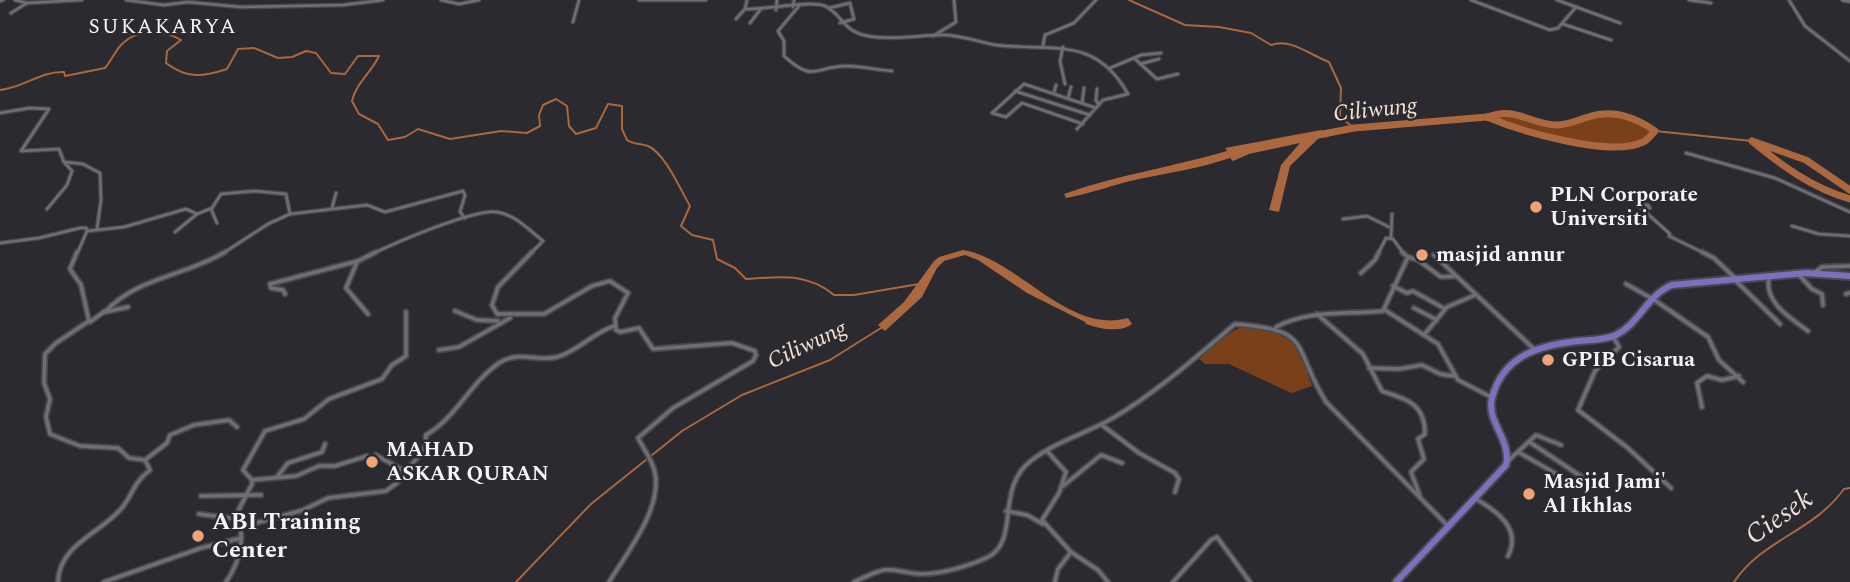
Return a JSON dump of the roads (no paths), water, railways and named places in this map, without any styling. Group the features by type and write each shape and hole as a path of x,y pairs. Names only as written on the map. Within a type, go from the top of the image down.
{"highway":[{"path":"1396,582 1476,499 1508,461 1506,445 1492,412 1493,397 1515,359 1533,348 1613,336 1628,326 1659,290 1672,285 1814,273 1850,276"}],"street":[{"path":"15,0 27,3 82,0"},
{"path":"126,0 166,5 188,2 241,7 335,5 383,0"},
{"path":"335,5 339,0"},
{"path":"441,0 459,4 479,0"},
{"path":"573,22 579,0"},
{"path":"639,0 706,0"},
{"path":"736,19 745,9 747,0"},
{"path":"776,10 777,0"},
{"path":"793,7 794,0"},
{"path":"932,37 956,22 954,0"},
{"path":"1043,45 1045,35 1058,34 1072,25 1096,0"},
{"path":"1471,0 1538,27 1553,30 1563,24 1576,7"},
{"path":"1557,0 1620,23"},
{"path":"1689,0 1711,3"},
{"path":"1789,0 1805,26 1850,61"},
{"path":"1843,0 1850,1"},
{"path":"828,8 840,2 850,3 854,18 839,23"},
{"path":"11,13 27,3"},
{"path":"745,9 776,10 815,4 828,8 846,29 871,37 957,36 1003,46 1063,47 1092,56 1110,68 1128,94 1107,98 1077,130"},
{"path":"799,6 778,31 784,41 784,56 795,65 812,73 850,65 892,71"},
{"path":"750,23 760,10"},
{"path":"1563,24 1611,40"},
{"path":"1063,47 1060,61 1065,84"},
{"path":"1110,68 1134,58 1161,53"},
{"path":"1134,58 1158,80 1178,74"},
{"path":"1140,64 1160,59"},
{"path":"1083,124 1022,103 1006,117 992,113 1026,84 1098,106"},
{"path":"1044,99 1052,93 1056,85"},
{"path":"1068,98 1071,88"},
{"path":"1082,103 1084,88"},
{"path":"1097,89 1098,106"},
{"path":"1015,91 1090,116"},
{"path":"0,113 24,108 49,108 49,112 37,125 32,139 21,152 59,149 64,162 72,171 67,178 68,184 47,209"},
{"path":"1686,153 1775,178 1850,212"},
{"path":"64,162 83,164 100,173 101,200 97,229"},
{"path":"175,232 197,214 211,209 220,194 272,191 287,194 290,214"},
{"path":"237,427 229,420 194,425 170,435 167,443 145,460 129,458 116,447 83,447 50,433 46,417 50,400 44,383 45,356 56,343 135,290 211,261 232,249 264,224 290,214 367,205 385,212 463,191 465,195 460,212 465,218"},
{"path":"332,208 336,192"},
{"path":"1640,207 1669,236 1713,258 1735,279 1751,300 1769,311 1780,324"},
{"path":"0,243 39,238 80,228 86,228 88,231 124,227 187,209 197,214"},
{"path":"211,209 217,223"},
{"path":"285,294 283,290 271,288 270,284 358,261 379,249 465,218 503,212 517,219 542,240 540,248 502,283 493,295 492,307 497,314 515,316 548,313 592,286 610,281 629,295 615,318 614,326 618,332 641,329 653,349 734,343 756,353 750,363 673,408 638,438 652,466 656,481 648,519 609,582"},
{"path":"1343,219 1366,214 1389,227"},
{"path":"1392,214 1389,227 1391,238 1408,257 1418,260 1441,277 1455,276"},
{"path":"1792,226 1819,234 1850,236"},
{"path":"88,231 70,269 81,285 89,322"},
{"path":"1362,273 1375,260 1384,239 1391,238"},
{"path":"1434,255 1533,348"},
{"path":"1385,310 1393,286 1408,257"},
{"path":"358,261 346,288 368,314"},
{"path":"1814,273 1822,267 1850,266"},
{"path":"1798,274 1812,289 1822,294 1823,305"},
{"path":"1770,276 1767,287 1778,305 1795,325 1808,331"},
{"path":"1626,284 1703,332 1723,364 1743,382"},
{"path":"1393,286 1408,293 1413,290 1445,309"},
{"path":"1424,335 1445,309 1475,295"},
{"path":"105,311 128,307"},
{"path":"1414,308 1437,320"},
{"path":"1276,327 1289,320 1317,314 1385,310 1440,347 1455,376 1464,384 1493,397"},
{"path":"252,480 243,470 265,431 304,419 329,400 382,379 392,365 406,357 405,312"},
{"path":"456,312 477,320 500,322"},
{"path":"1317,314 1363,354 1382,391 1411,400 1424,422 1425,433 1418,439 1424,459 1411,472 1421,498"},
{"path":"439,350 459,347 515,316"},
{"path":"854,582 884,570 938,572 987,557 1004,545 1009,495 1022,469 1031,460 1102,425 1168,381 1235,324 1276,327 1298,340 1312,380 1326,402 1449,528"},
{"path":"242,527 258,520 303,510 328,498 380,493 394,486 425,448 426,435 447,422 467,393 506,359 517,354 545,359 561,356 596,332 614,326"},
{"path":"1613,336 1619,347 1595,371 1578,410 1628,449 1671,488"},
{"path":"1368,368 1399,369 1422,365 1440,374 1455,376"},
{"path":"1702,407 1697,384 1702,378 1709,376 1726,380 1739,376"},
{"path":"1102,425 1139,453 1175,474 1179,479 1175,492"},
{"path":"1508,461 1531,443 1535,435 1539,434 1561,445"},
{"path":"1531,443 1591,483"},
{"path":"276,479 288,463 322,452 325,444"},
{"path":"1045,526 1042,519 1061,487 1065,470 1047,451"},
{"path":"1520,453 1558,475"},
{"path":"376,454 405,472"},
{"path":"1061,487 1101,454 1122,463"},
{"path":"252,480 296,476 322,466 335,466 367,456"},
{"path":"58,582 57,574 61,562 121,510 137,480 150,470 145,460"},
{"path":"237,519 252,480"},
{"path":"201,496 217,493 261,495"},
{"path":"1476,499 1497,511 1509,525 1512,548 1508,556"},
{"path":"1006,511 1027,515 1045,526 1071,552 1098,570 1108,582"},
{"path":"199,513 237,519 242,527 237,566 226,582"},
{"path":"1173,582 1210,540 1217,537 1250,582"},
{"path":"104,582 201,548 241,538"},
{"path":"1055,581 1058,569 1071,552"}],"waterway":[{"path":"1129,0 1185,25 1219,27 1251,33 1271,45 1293,45 1329,62 1341,88 1340,117 1354,128"},
{"path":"0,90 56,72 64,72 65,76 105,68 128,39 143,33 158,32 181,40 167,51 166,63 181,72 195,75 227,69 238,49 254,48 278,58 292,57 306,51 316,53 331,73 345,74 358,56 379,56 352,101 359,114 378,124 388,140 405,137 418,129 450,139 501,131 527,133 540,126 539,115 543,105 556,99 567,106 569,126 576,134 596,128 608,104 622,106 622,129 627,140 648,146 660,156 690,206 681,226 692,235 713,240 717,259 735,268 746,279 803,279 834,295 854,295 919,284"},
{"name":"Ciliwung","path":"1514,114 1557,125 1597,115 1614,114 1631,118 1655,131 1645,141 1628,146 1609,147 1565,141 1487,117 1514,114"},
{"name":"Ciliwung","path":"1318,135 1354,128 1487,117"},
{"name":"Ciliwung","path":"1655,131 1752,141"},
{"path":"1752,141 1798,175 1823,189 1850,199"},
{"path":"1755,142 1806,160 1850,190"},
{"name":"Ciliwung","path":"516,582 591,504 682,431 742,395 830,360 881,328"},
{"name":"Ciesek","path":"1734,582 1759,555 1818,516 1844,489 1850,488"}],"place":[{"name":"PLN Corporate Universiti","path":"1536,207"},
{"name":"masjid annur","path":"1422,255"},
{"name":"GPIB Cisarua","path":"1548,360"},
{"name":"MAHAD ASKAR QURAN","path":"372,462"},
{"name":"Masjid Jami' Al Ikhlas","path":"1529,494"},
{"name":"ABI Training Center","path":"198,536"}],"district":[{"name":"SUKAKARYA","path":"163,27"}]}
